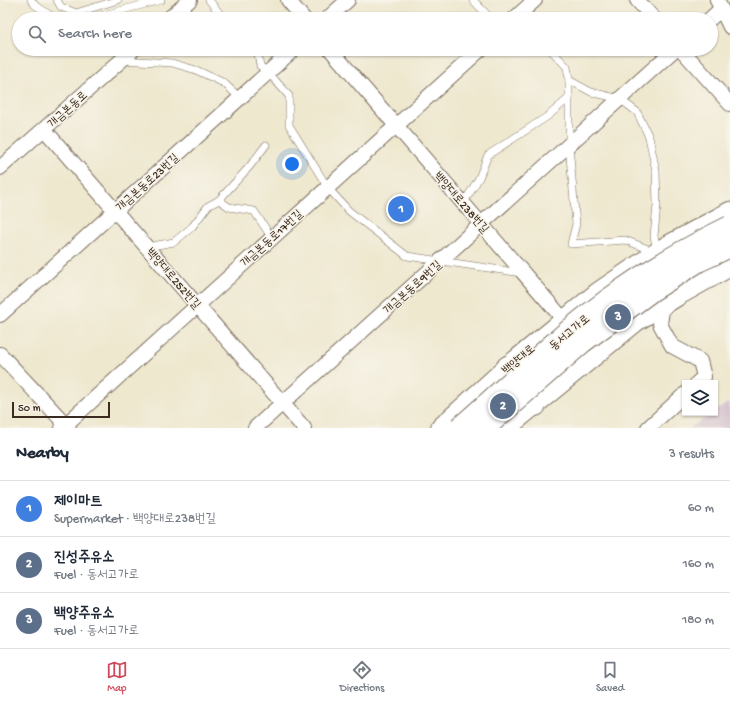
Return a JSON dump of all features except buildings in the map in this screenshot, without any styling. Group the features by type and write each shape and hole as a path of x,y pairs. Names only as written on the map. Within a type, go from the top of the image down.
{"main road":[{"name":"백양대로","path":"441,428 508,367 599,292 657,253 730,212"},
{"name":"동서고가로","path":"460,428 552,346 607,301 650,271 687,249 730,227"},
{"name":"동서고가로","path":"484,428 582,342 652,290 698,261 730,246"},
{"path":"506,428 636,322 663,304 730,266"},
{"path":"508,367 521,362 538,348 553,351 558,356 561,364 560,370 556,376 543,388 534,405"}],"street":[{"path":"176,12 190,0"},
{"path":"288,0 298,12"},
{"path":"335,12 348,0"},
{"path":"522,12 535,0"},
{"path":"637,0 648,12"},
{"path":"719,4 730,27"},
{"name":"개금본동로","path":"0,168 126,56"},
{"name":"개금본동로23번길","path":"0,315 286,56"},
{"name":"백양대로238번길","path":"336,56 594,355"},
{"name":"개금본동로17번길","path":"66,427 198,305 473,56"},
{"name":"개금본동로9번길","path":"255,428 282,402 482,225 667,56"},
{"path":"687,56 730,104"},
{"name":"백양대로252번길","path":"44,129 304,428"},
{"path":"657,253 663,304 660,324 672,346 700,361 704,377 700,380"},
{"path":"0,354 66,427"},
{"path":"648,428 682,397"}],"lane":[{"path":"31,0 35,5 46,12"},
{"path":"57,0 61,7 76,12 118,0"},
{"path":"115,12 161,0"},
{"path":"209,0 218,12"},
{"path":"473,0 484,12"},
{"path":"259,56 260,66 268,72 289,96 289,125 328,188 349,211 406,256 523,273"},
{"path":"556,56 566,67 569,80 569,145 576,224 571,244 625,240 657,253"},
{"path":"122,60 172,63 196,70 224,83 240,98"},
{"path":"569,80 591,92 620,99 637,112 649,137 656,171 657,205 654,236 657,253"},
{"path":"464,204 479,178 488,155 548,116 569,98"},
{"path":"147,247 174,242 192,227 208,206 219,200 250,166 266,145"},
{"path":"219,200 229,207 254,211 272,238"}],"shaded area":[{"path":"730,402 730,428 690,428 708,416 718,416 718,409"}],"place":[{"name":"제이마트","path":"401,209"},
{"name":"백양주유소","path":"618,317"},
{"name":"진성주유소","path":"503,406"}]}
